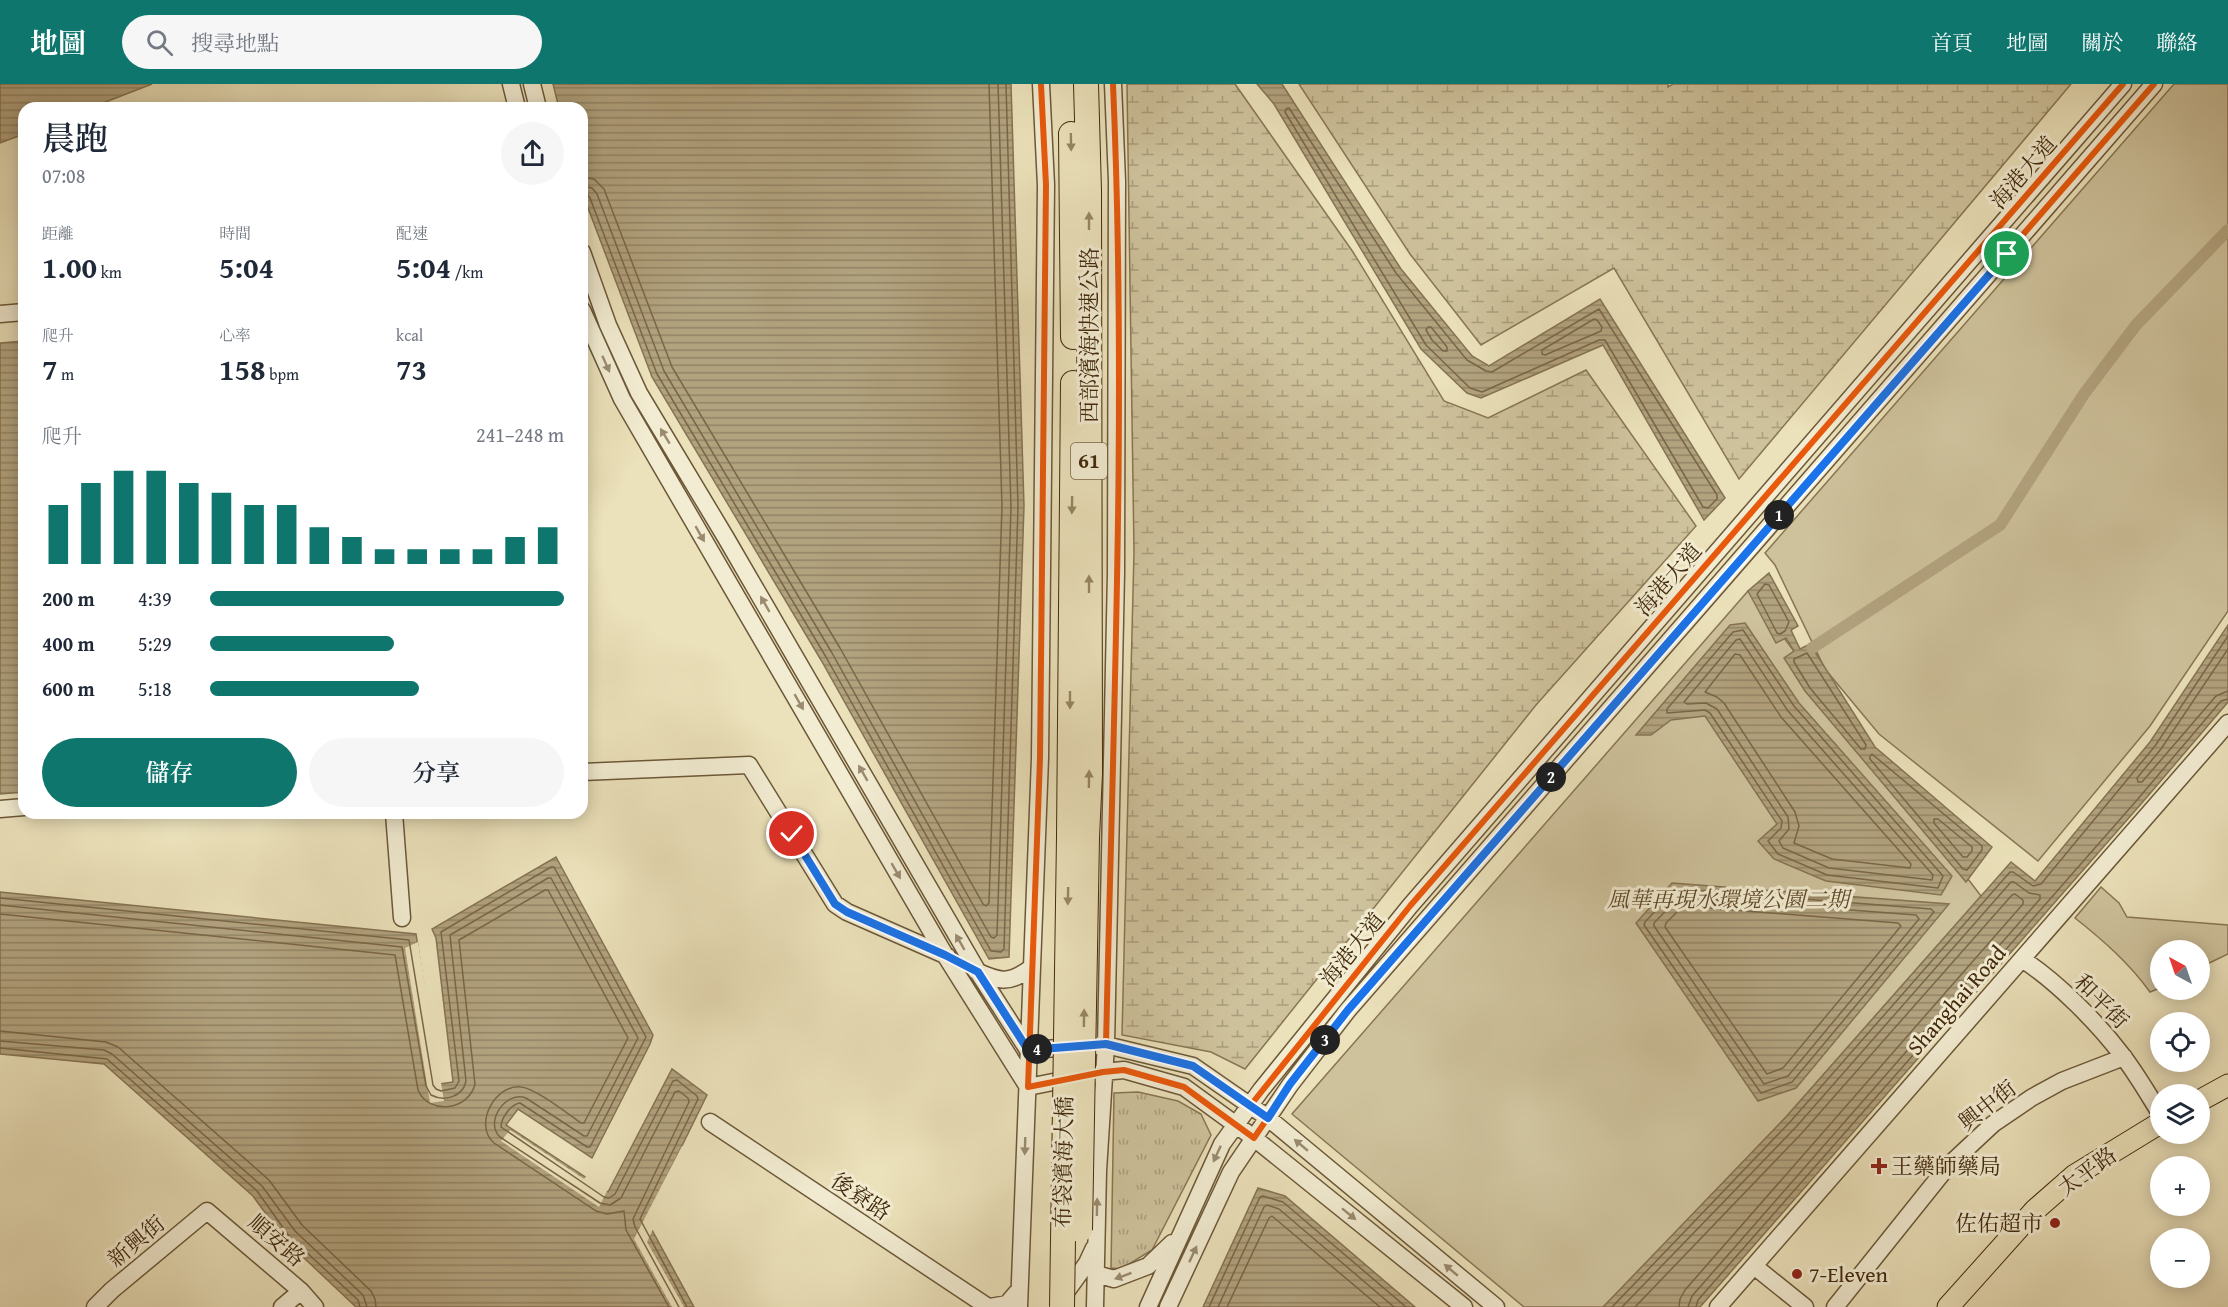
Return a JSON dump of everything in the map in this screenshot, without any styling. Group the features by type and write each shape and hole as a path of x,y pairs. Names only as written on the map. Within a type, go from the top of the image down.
{"highway":[{"name":"西部濱海快速公路","path":"1069,84 1078,837"},
{"name":"西部濱海快速公路","path":"1078,837 1090,774 1086,84"},
{"name":"布袋濱海大橋","path":"1062,1307 1078,837"},
{"name":"布袋濱海大橋","path":"1078,837 1078,1307"}],"main road":[{"path":"2210,1096 2226,1089"},
{"name":"太平路","path":"1954,1305 2035,1210 2075,1176 2150,1129"}],"street":[{"path":"511,84 516,102"},
{"path":"532,84 536,102"},
{"path":"989,1307 1019,1299 1040,758 1046,185 1041,84"},
{"path":"1095,1307 1103,1072 1106,1044 1118,415 1117,181 1113,84"},
{"name":"海港大道","path":"1148,1307 1222,1144 1250,1106 1425,888 2123,84"},
{"name":"海港大道","path":"1168,1307 1232,1172 1290,1084 1348,1010 2154,84"},
{"path":"588,269 608,325 639,393 726,538 978,972 1028,1050"},
{"path":"0,314 18,312"},
{"path":"588,323 622,399 945,955 1028,1087"},
{"name":"Shanghai Road","path":"1718,1307 2228,723"},
{"path":"588,772 749,765 835,904 847,912 1002,981 1017,978 1031,968"},
{"path":"0,809 18,808"},
{"path":"394,819 402,918"},
{"name":"和平街","path":"2022,959 2038,969 2104,1031 2150,1097"},
{"path":"1028,1050 1106,1044 1193,1066 1268,1118 1496,1307"},
{"name":"興中街","path":"1835,1307 1948,1166 1993,1124 2031,1098 2062,1081 2124,1057"},
{"path":"1028,1087 1124,1070 1184,1087 1254,1138 1464,1307"},
{"name":"後寮路","path":"710,1122 989,1307"},
{"name":"順安路","path":"207,1211 301,1291 315,1307"},
{"name":"新興街","path":"95,1307 112,1290 207,1211"},
{"path":"1096,1274 1114,1279 1148,1266 1179,1236"},
{"path":"1055,1307 1087,1263 1097,1241"},
{"path":"1755,1266 1805,1307"},
{"path":"282,1307 301,1291"}],"green space":[{"path":"1127,84 1235,84 1353,252 1444,401 1488,418 1586,370 1696,526 1536,705 1245,1069 1211,1052 1122,1035 1134,552"},
{"path":"1299,84 1668,84 1668,87 1673,84 2071,84 1739,479 1614,268 1481,345 1410,254"},
{"path":"2174,84 2228,84 2228,611 2150,726 2038,861 1879,734 1825,669 1775,565 1765,553"},
{"name":"風華再現水環境公園二期","path":"1748,591 1981,896 1786,1117 1604,1307 1524,1307 1292,1114"},
{"path":"2101,887 2119,903 2127,917 2228,925 2228,954 2210,963 2210,940 2150,940 2150,992 2116,953 2075,918"},
{"path":"1138,1092 1178,1101 1201,1114 1211,1135 1152,1250 1121,1269 1111,1268 1114,1093"}],"water":[{"path":"0,84 152,84 106,102 18,102 18,136 0,143"},
{"path":"553,84 1011,84 1024,506 1009,957 989,959 821,660 652,377 588,208 588,102 558,102"},
{"path":"1257,84 1282,84 1401,269 1472,356 1489,366 1600,299 1725,498 1704,520 1603,345 1481,398 1467,393 1421,349 1274,104"},
{"path":"18,342 18,792 0,794 0,343"},
{"path":"1769,573 1798,626 1791,630 1800,649 1810,644 1875,747 1992,847 1966,882 1805,691 1784,658 1794,651 1786,638 1776,643 1748,591"},
{"path":"1745,623 1799,703 1952,876 1941,895 1826,881 1774,859 1758,841 1777,824 1705,716 1671,720 1651,735 1636,735 1730,625"},
{"path":"2228,625 2228,702 1700,1307 1603,1307 1786,1117 2011,862 2035,881 2150,742"},
{"path":"556,857 653,1035 592,1158 518,1109 506,1125 608,1192 672,1069 707,1095 646,1219 694,1307 356,1307 285,1240 253,1196 104,1064 0,1054 0,892 416,934 439,1084 453,1082 436,938 432,929"},
{"path":"1672,883 1949,904 1796,1088 1758,1101 1636,923"},
{"path":"1258,1188 1285,1196 1415,1307 1203,1307"}],"pier":[{"path":"418,942 444,1101 430,1103 405,948"},
{"path":"658,1089 599,1207 501,1141 510,1130 584,1179 587,1175 607,1188"},
{"path":"682,1146 685,1147 650,1219 654,1227 647,1242 684,1307 672,1307 634,1239"}],"waterway":[{"path":"1812,648 2000,525 2084,394 2136,325 2228,230"}],"cycle path":[{"path":"1041,84 1046,185 1040,758 1028,1087 1124,1070 1184,1087 1254,1138 1290,1085 1348,1010 2154,84"},
{"path":"1113,84 1117,204 1119,444 1106,1045 1193,1066 1250,1106 1410,906 2123,84"}],"place":[{"name":"王藥師藥局","path":"1879,1166"},
{"name":"佐佑超市","path":"2055,1223"},
{"name":"7-Eleven","path":"1797,1274"}],"route":[{"path":"792,834 835,904 847,912 978,972 1028,1050 1106,1044 1193,1066 1268,1118 1290,1084 1348,1010 2007,254"}]}
